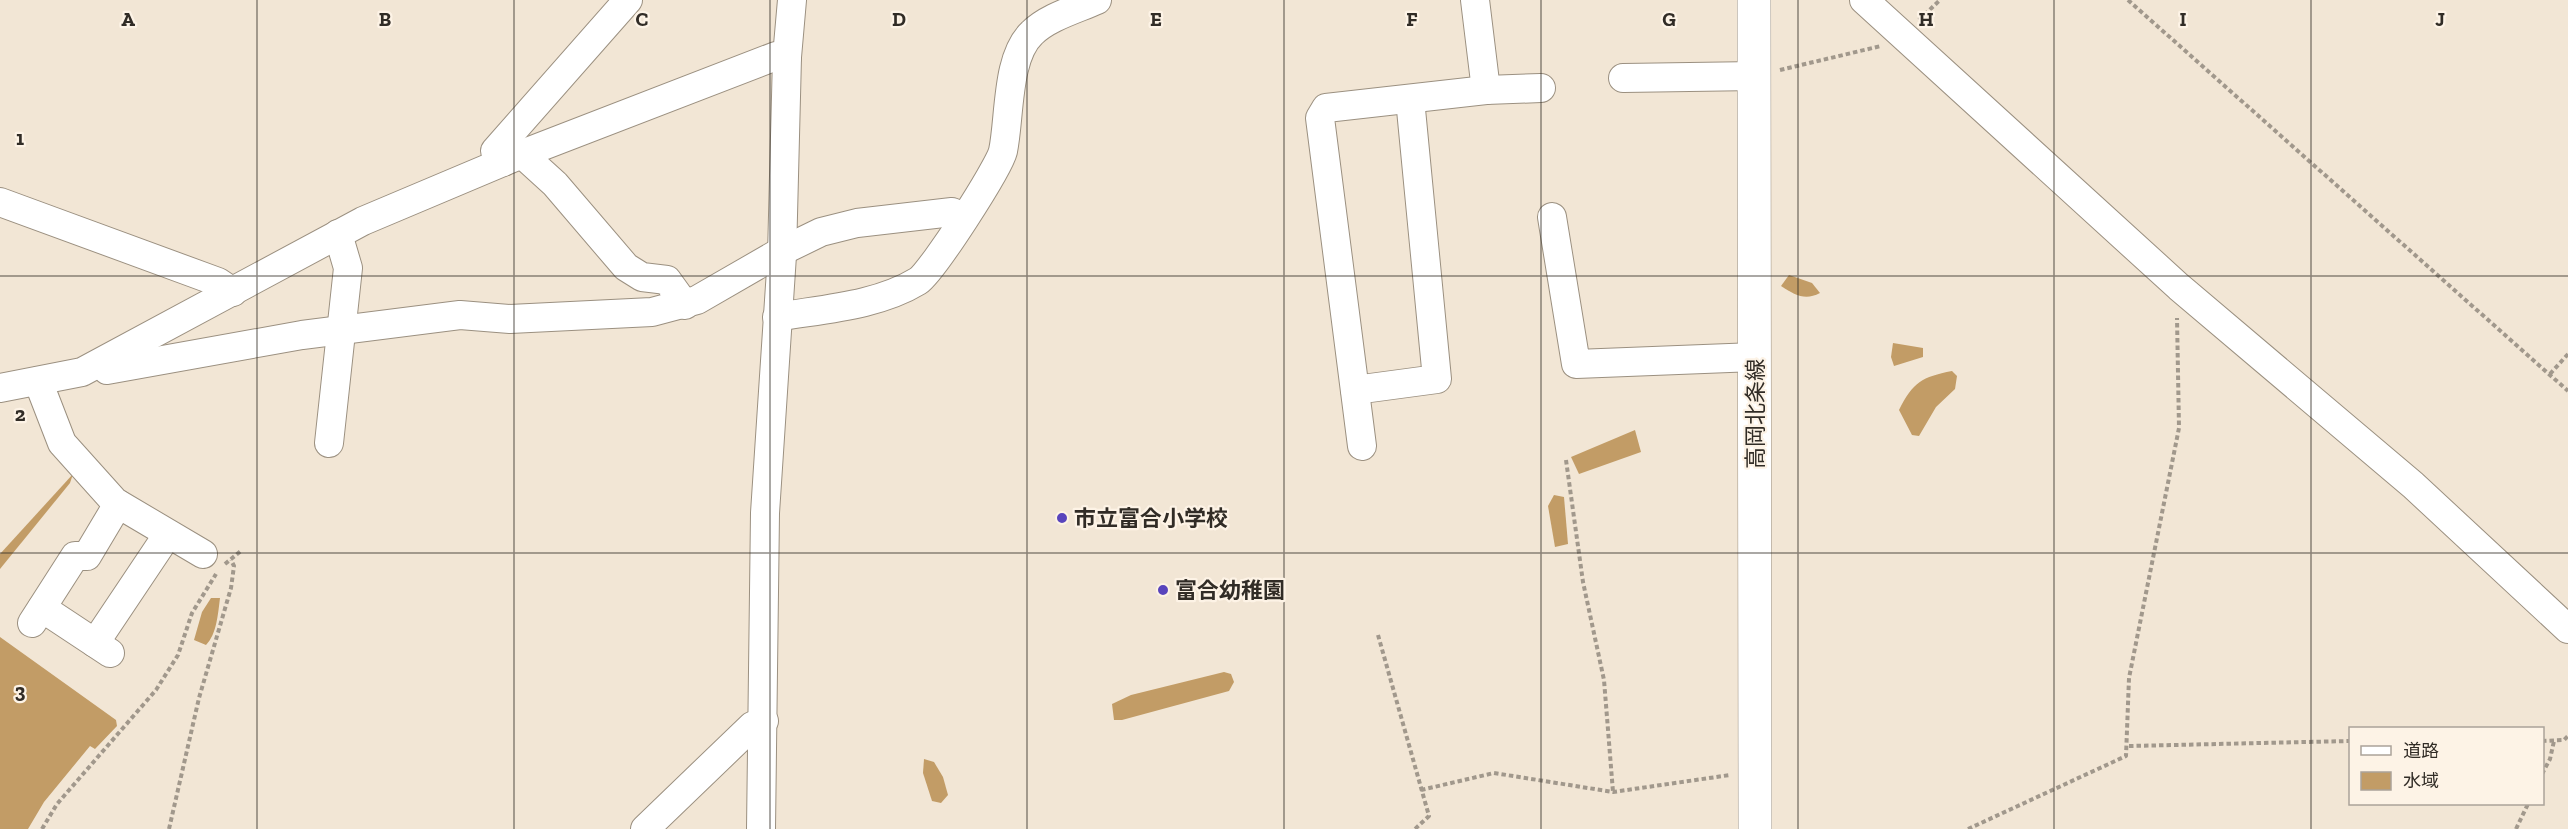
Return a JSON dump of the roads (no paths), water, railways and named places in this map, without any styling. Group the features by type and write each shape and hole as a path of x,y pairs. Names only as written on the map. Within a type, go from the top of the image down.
{"main road":[{"name":"高岡北条線","path":"1754,0 1756,76 1755,829"}],"street":[{"path":"628,0 495,151 512,158 555,183 626,267 642,277 667,280 685,305"},
{"path":"760,829 764,721 765,513 782,251 787,57 792,0"},
{"path":"777,317 851,304 895,292 921,280 964,218 1002,153 1006,114 1018,56 1031,33 1097,0"},
{"path":"1475,0 1486,90"},
{"path":"1864,0 2179,287 2413,485 2568,629"},
{"path":"0,388 82,372 363,221 512,158 776,56 787,57"},
{"path":"1623,78 1756,76"},
{"path":"1362,446 1320,118 1326,108 1486,90 1541,88"},
{"path":"1355,390 1437,379 1410,99"},
{"path":"0,202 218,282 233,292"},
{"path":"101,363 108,370 342,330 460,315 510,319 652,312 685,305 821,232 857,223 952,212 964,218"},
{"path":"1552,217 1576,364 1755,357"},
{"path":"330,443 348,268 338,234"},
{"path":"38,381 62,443 118,504 168,534 217,557"},
{"path":"118,504 87,556 75,556 37,615 103,648 168,534"},
{"path":"645,829 752,726 764,721"}],"water":[{"path":"1789,275 1812,283 1820,293 1805,297 1791,292 1781,286"},
{"path":"1893,343 1923,348 1923,357 1894,366 1891,357"},
{"path":"1952,371 1957,376 1955,389 1936,407 1919,436 1912,435 1899,410 1909,393 1920,382"},
{"path":"1635,430 1641,452 1579,474 1571,457"},
{"path":"73,474 70,483 0,569 0,554"},
{"path":"1554,495 1564,497 1568,544 1555,547 1548,506"},
{"path":"211,598 220,598 215,629 206,645 194,640 202,612"},
{"path":"0,637 116,720 117,726 95,749 90,746 44,802 28,829 0,829"},
{"path":"1224,672 1231,674 1234,682 1229,691 1122,720 1114,720 1112,704 1131,695"},
{"path":"924,759 934,762 943,777 948,795 941,803 932,801 923,773"}],"place":[{"name":"市立富合小学校","path":"1062,518"},
{"name":"富合幼稚園","path":"1163,590"}]}
